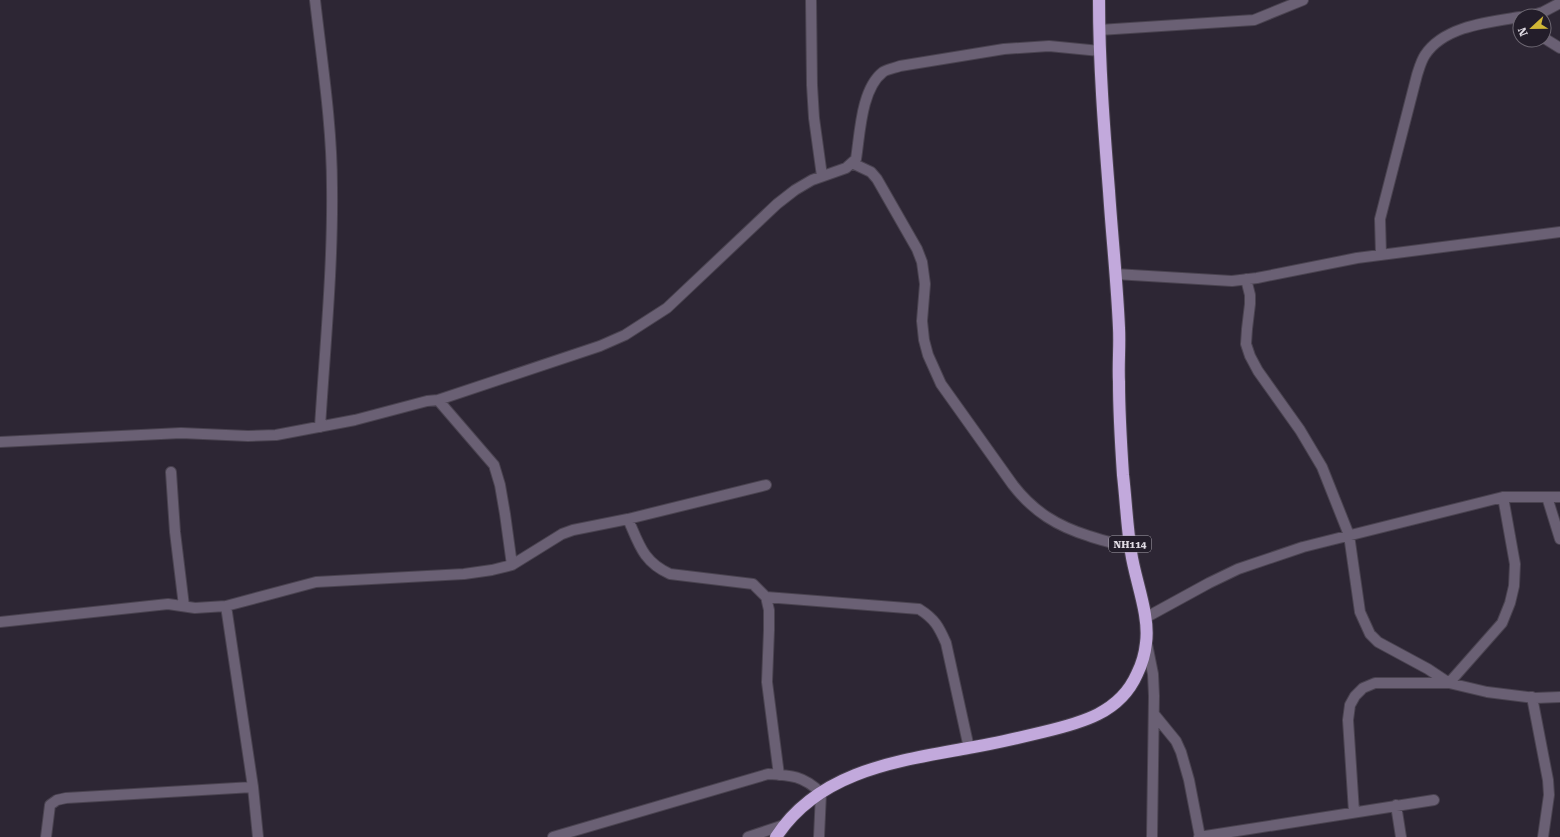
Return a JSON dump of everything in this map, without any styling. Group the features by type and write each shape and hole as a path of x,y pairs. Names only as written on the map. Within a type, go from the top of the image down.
{"highway":[{"name":"NH114","path":"776,837 800,808 840,780 868,770 913,758 969,748 1065,726 1094,716 1115,705 1128,691 1138,673 1146,643 1145,618 1131,549 1120,423 1118,385 1119,329 1104,130 1099,0"}],"street":[{"path":"315,0 331,136 332,187 330,270 320,427"},
{"path":"811,0 814,118 822,176"},
{"path":"1099,30 1254,20 1304,0"},
{"path":"1551,8 1560,3"},
{"path":"1381,255 1380,219 1417,75 1424,56 1434,44 1455,31 1476,24 1512,21"},
{"path":"0,442 181,433 248,436 276,435 320,427 427,401 438,400 600,346 625,335 667,308 777,204 795,190 812,180 846,168 856,160 864,104 875,80 884,71 900,66 1004,49 1049,46 1100,51"},
{"path":"852,163 871,172 877,179 917,249 922,262 925,284 922,321 924,340 928,355 941,384 1009,479 1026,502 1056,522 1087,536 1119,544 1131,549"},
{"path":"1115,274 1232,281 1246,280 1381,255 1560,232"},
{"path":"1246,280 1250,295 1246,344 1250,356 1258,371 1312,448 1322,467 1349,535 1360,612 1370,634 1378,642 1428,669 1449,683"},
{"path":"438,400 494,465 506,514 512,565"},
{"path":"171,472 184,606"},
{"path":"0,622 168,604 194,608 226,606 316,582 464,574 492,570 512,565 562,534 572,530 628,519 766,486"},
{"path":"1449,683 1502,623 1510,603 1514,586 1515,564 1503,497"},
{"path":"1145,618 1238,569 1288,552 1349,535 1503,497 1560,497"},
{"path":"1547,497 1560,538"},
{"path":"628,519 639,545 649,561 658,569 670,574 752,584 766,597 919,610 931,617 940,629 946,643 969,748"},
{"path":"766,597 769,630 767,682 779,775"},
{"path":"226,606 253,787 258,837"},
{"path":"1146,643 1153,674 1154,714 1152,837"},
{"path":"1354,812 1348,720 1350,705 1355,696 1363,688 1375,683 1449,683 1487,692 1532,697 1560,697"},
{"path":"1532,697 1548,780 1549,795 1543,837"},
{"path":"1154,714 1176,741 1181,752 1189,780 1199,837 1434,800"},
{"path":"553,837 768,774 801,778 812,784 821,793 819,837"},
{"path":"46,837 50,805 57,800 66,798 253,787"},
{"path":"1396,805 1401,837"},
{"path":"748,837 784,826"}]}
